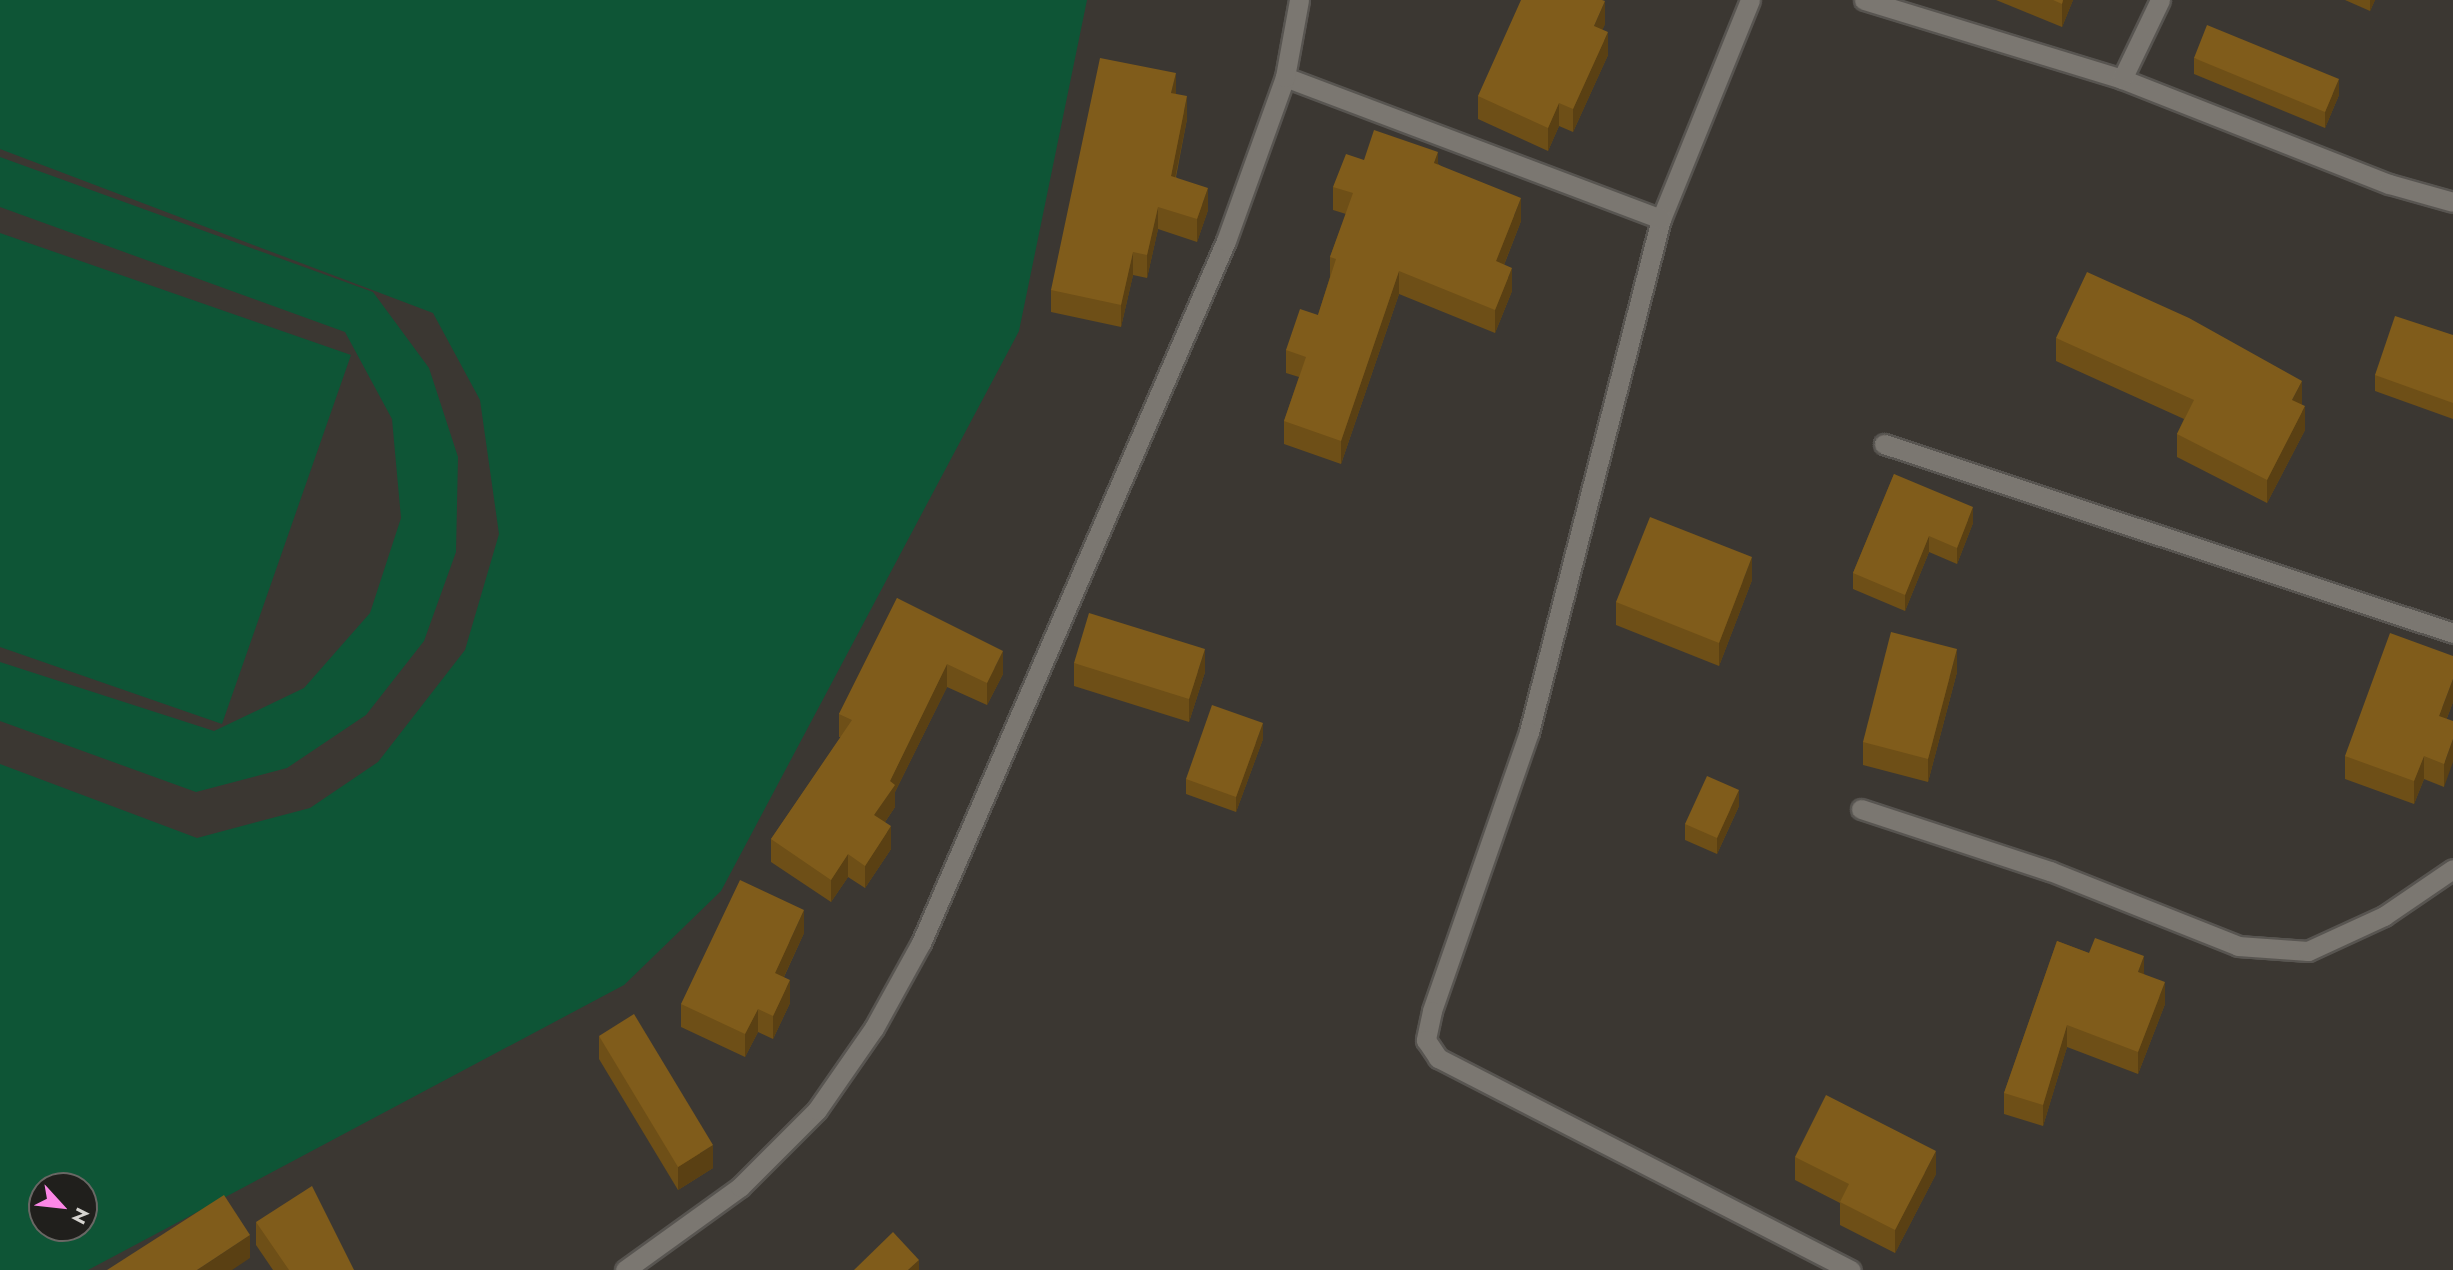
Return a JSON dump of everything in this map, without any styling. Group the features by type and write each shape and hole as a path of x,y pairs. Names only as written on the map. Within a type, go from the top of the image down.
{"street":[{"path":"625,1270 740,1187 817,1110 874,1028 921,943 1226,241 1285,78 1300,0"},
{"path":"1750,0 1661,219 1529,732 1432,1011 1426,1040 1438,1058 1851,1270"},
{"path":"1864,0 2122,79 2389,184 2453,202"},
{"path":"2122,79 2160,0"},
{"path":"1285,78 1661,219"},
{"path":"1884,444 2453,633"},
{"path":"1861,809 2050,871 2238,946 2308,951 2384,916 2453,869"}],"green space":[{"path":"0,0 1087,0 1019,331 721,891 624,985 88,1270 0,1270 0,764 197,838 310,808 378,762 465,650 499,534 480,400 433,313 0,149"},
{"path":"0,157 373,292 429,368 458,457 456,552 424,641 366,715 287,768 196,792 0,721 0,662 214,731 304,688 370,613 401,518 392,419 345,332 0,207"},
{"path":"0,233 351,355 222,724 0,647"}],"building":[{"path":"1521,0 1605,1 1594,26 1608,32 1573,109 1559,103 1548,128 1478,96"},
{"path":"2207,25 2339,79 2325,112 2194,58"},
{"path":"1100,58 1176,73 1171,93 1187,96 1171,176 1208,188 1197,219 1158,207 1147,255 1133,252 1121,305 1051,290"},
{"path":"1374,130 1438,152 1434,163 1521,198 1496,261 1512,268 1495,310 1399,271 1341,441 1284,421 1306,357 1286,350 1300,309 1318,315 1336,259 1330,257 1353,193 1333,187 1346,154 1364,160"},
{"path":"2087,272 2189,318 2302,381 2292,400 2305,406 2267,480 2177,434 2194,400 2056,338"},
{"path":"2395,316 2453,335 2453,403 2375,375"},
{"path":"1894,474 1973,507 1957,548 1929,536 1905,595 1853,573"},
{"path":"1650,517 1752,557 1719,643 1616,602"},
{"path":"897,598 1003,651 987,683 947,664 890,781 895,785 874,815 891,826 865,866 848,854 831,880 771,839 852,720 839,714"},
{"path":"1089,613 1205,649 1189,699 1074,663"},
{"path":"1891,632 1957,649 1928,759 1863,742"},
{"path":"2390,633 2453,656 2453,679 2439,716 2453,721 2453,739 2444,764 2424,756 2414,781 2345,756"},
{"path":"1212,705 1263,723 1236,797 1186,779"},
{"path":"1707,776 1739,790 1717,838 1685,824"},
{"path":"740,880 804,910 775,973 790,980 773,1016 758,1009 745,1034 681,1004"},
{"path":"2095,938 2144,956 2138,972 2165,982 2138,1052 2067,1025 2043,1105 2004,1093 2057,941 2089,953"},
{"path":"634,1014 713,1145 678,1167 599,1036"},
{"path":"1826,1095 1936,1151 1895,1230 1840,1202 1849,1184 1795,1157"},
{"path":"312,1186 354,1270 289,1270 256,1222"},
{"path":"224,1195 250,1235 197,1270 107,1270"},
{"path":"893,1232 919,1260 908,1270 854,1270"}]}
